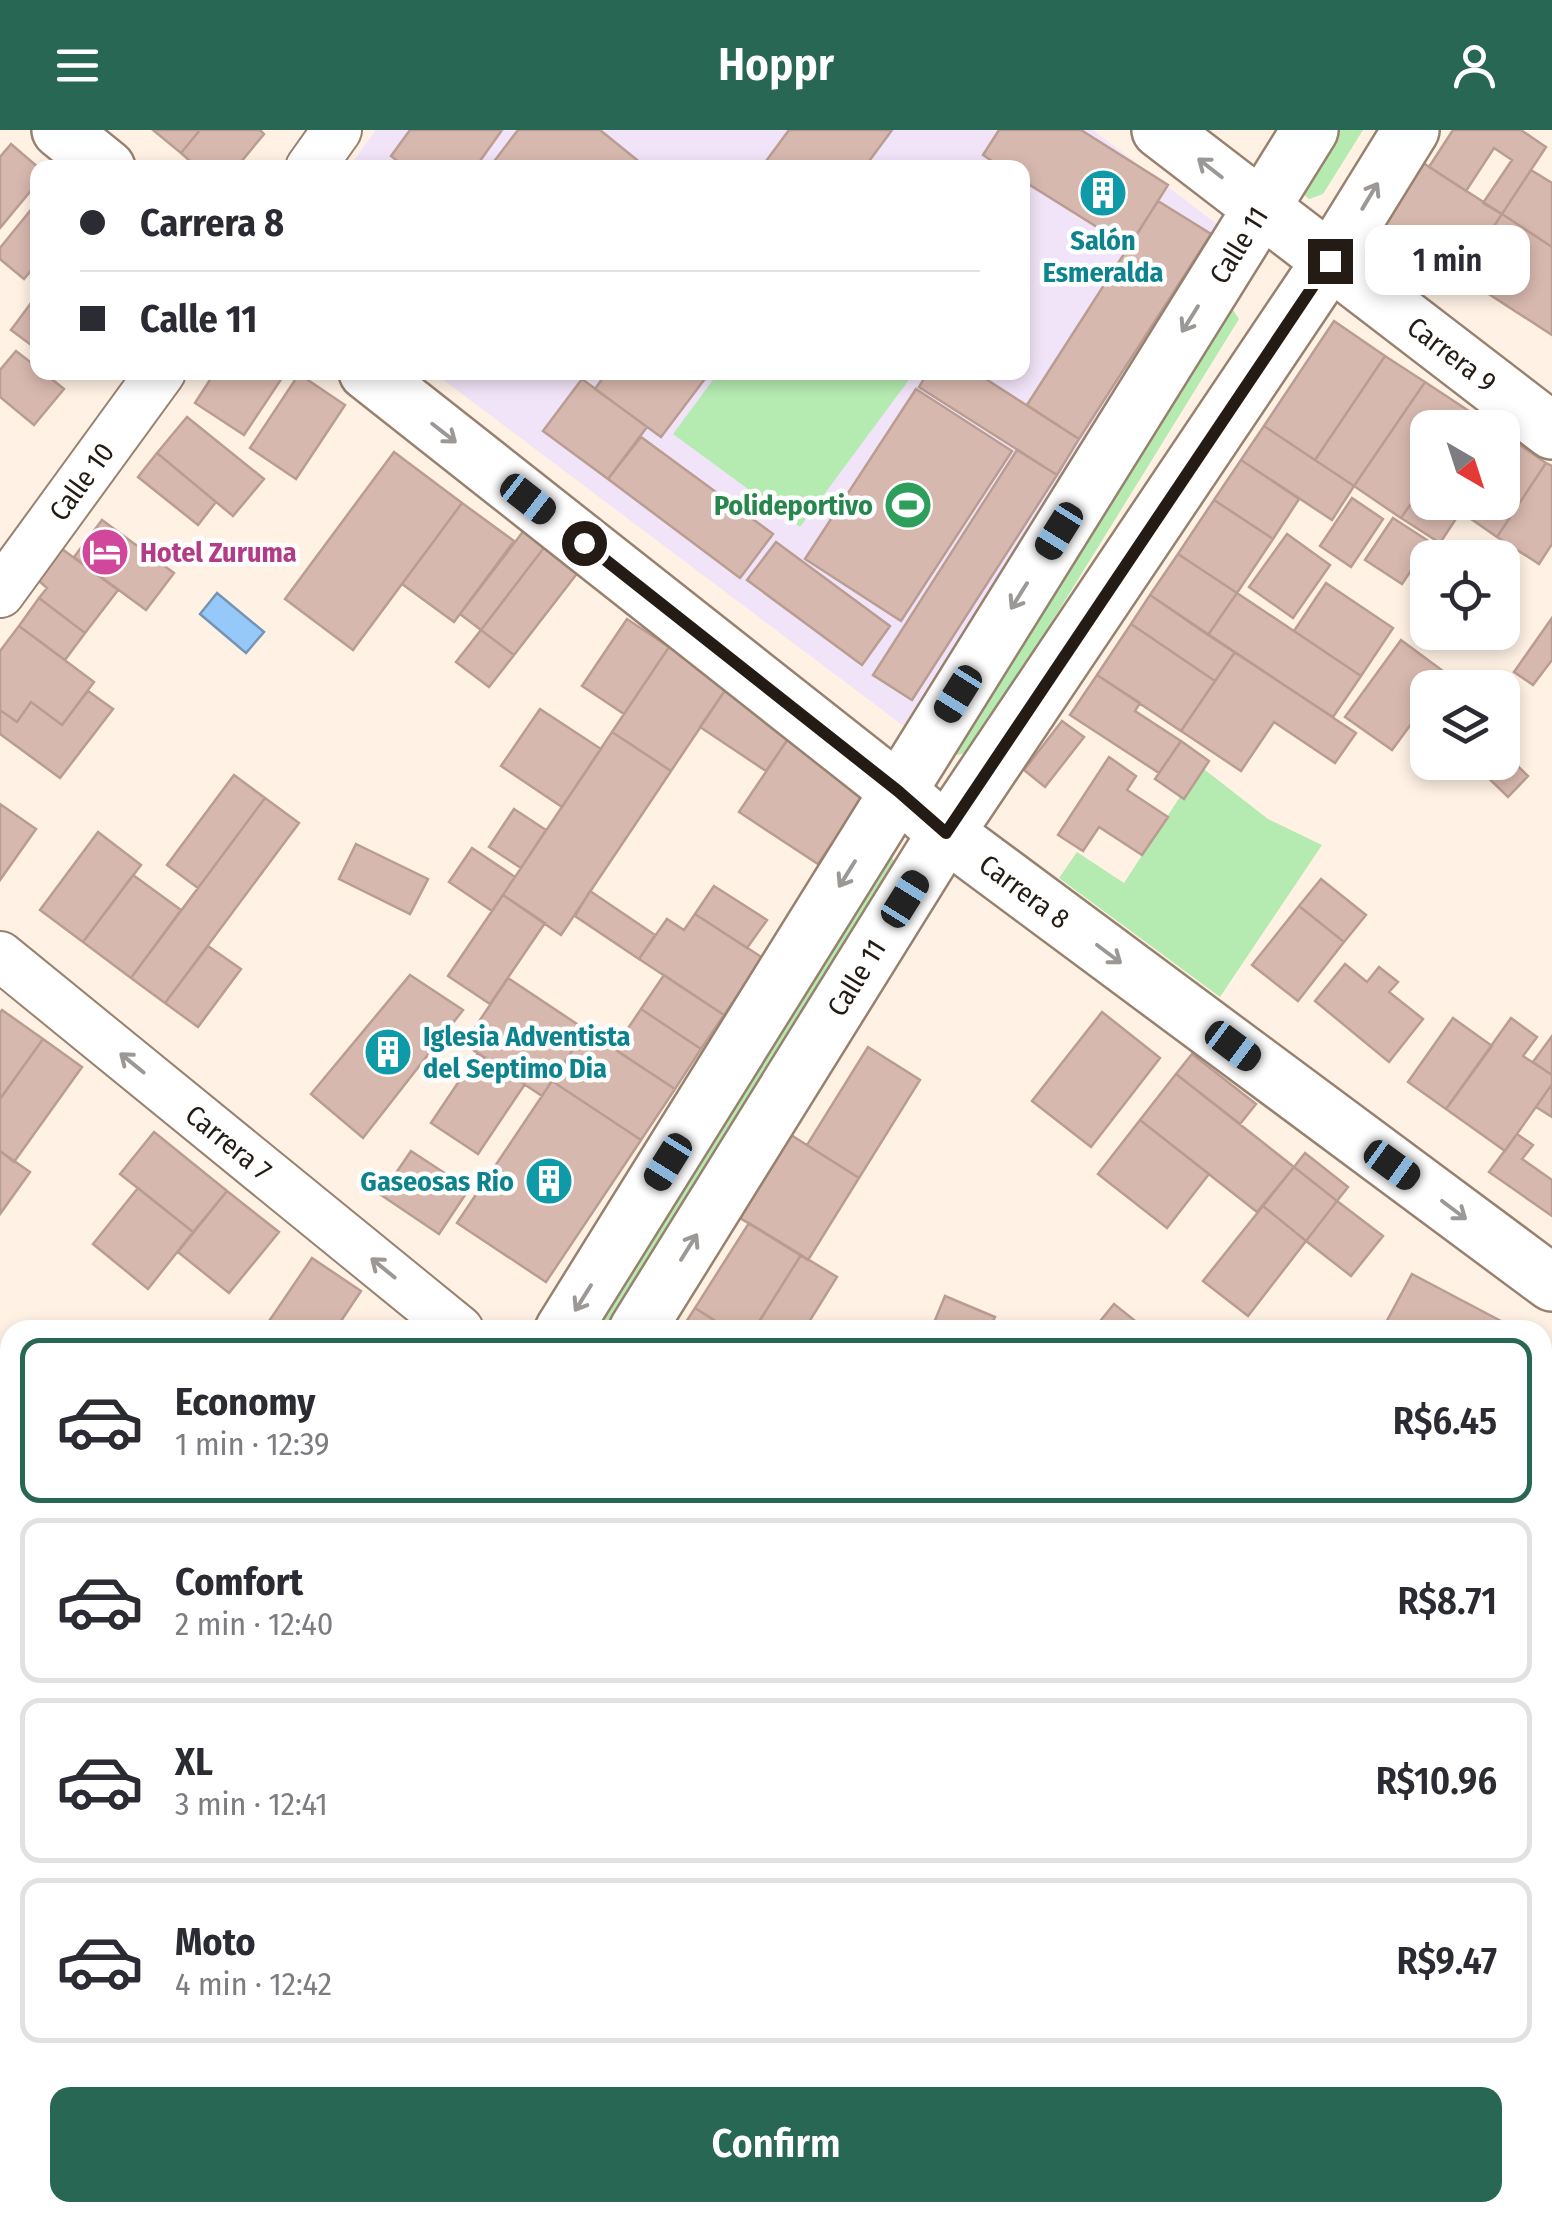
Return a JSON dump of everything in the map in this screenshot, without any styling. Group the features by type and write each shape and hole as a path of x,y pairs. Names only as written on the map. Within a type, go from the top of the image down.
{"main road":[{"path":"60,130 97,160"},
{"name":"Carrera 9","path":"1160,130 1552,432"},
{"name":"Calle 11","path":"569,1320 1310,130"},
{"name":"Calle 11","path":"644,1320 946,833 1330,261 1410,130"},
{"name":"Carrera 8","path":"377,380 946,833 1552,1284"}],"street":[{"path":"316,160 337,130"},
{"name":"Calle 10","path":"0,593 154,380"},
{"name":"Carrera 7","path":"0,956 447,1320"}],"shaded area":[{"path":"376,130 1093,130 1218,225 905,727 443,380 1030,380 1030,160 354,160"}],"green space":[{"path":"1335,130 1363,130 1323,194 1309,199 1300,185"},
{"path":"1231,307 1239,319 972,751 958,755 952,751"},
{"path":"712,380 909,380 800,527 673,434"},
{"path":"1200,766 1268,819 1322,845 1220,997 1059,878 1077,852 1124,883"},
{"path":"888,852 896,864 621,1320 593,1320"}],"water":[{"path":"217,593 264,632 246,653 200,614"}],"building":[{"path":"153,130 200,130 181,153"},
{"path":"200,130 260,130 264,134 243,160 189,160 181,153"},
{"path":"410,130 502,130 481,160 396,160 391,156"},
{"path":"518,130 600,130 637,160 495,160"},
{"path":"789,130 892,130 870,160 767,160"},
{"name":"Salón Esmeralda","path":"999,130 1081,130 1168,185 1129,247 1030,185 1030,160 990,160 983,155"},
{"path":"1453,130 1521,130 1546,147 1502,214 1483,203 1512,160 1494,148 1466,191 1429,167"},
{"path":"11,144 30,160 30,192 0,228 0,157"},
{"path":"1408,153 1502,214 1461,276 1367,215"},
{"path":"1531,170 1552,183 1552,247 1502,214"},
{"path":"1158,201 1211,234 1079,439 1027,405"},
{"path":"30,211 30,272 24,279 0,259 0,248"},
{"path":"1502,214 1552,247 1552,335 1461,276"},
{"path":"30,304 30,344 11,330"},
{"path":"1334,321 1385,356 1315,460 1264,426"},
{"path":"16,351 30,362 30,380 53,380 64,389 34,425 0,397 0,370"},
{"path":"1385,356 1425,382 1354,486 1315,460"},
{"path":"210,380 281,380 244,435 195,403"},
{"path":"295,380 308,380 345,405 296,479 250,448"},
{"path":"581,380 647,427 608,479 543,431"},
{"path":"601,380 704,380 661,437 595,389"},
{"path":"923,380 987,380 1079,439 1057,475 919,387"},
{"path":"1425,382 1467,410 1410,410 1410,505 1401,518 1354,486"},
{"name":"Polideportivo","path":"916,389 1012,451 901,621 805,559"},
{"path":"187,417 264,479 233,516 157,453"},
{"path":"1264,426 1354,486 1332,520 1241,460"},
{"path":"641,437 773,534 740,578 608,479"},
{"path":"1520,445 1546,463 1520,502"},
{"path":"1017,450 1057,475 912,700 873,675"},
{"path":"394,452 462,503 353,650 285,599"},
{"path":"157,453 216,502 198,525 138,477"},
{"path":"1241,460 1299,499 1273,539 1214,500"},
{"path":"1546,463 1552,466 1552,544 1539,564 1520,552 1520,540 1497,537 1508,520 1520,520 1520,502"},
{"path":"1352,498 1383,519 1351,567 1320,546"},
{"path":"1214,500 1273,539 1237,593 1178,554"},
{"path":"462,503 514,541 454,622 402,584"},
{"path":"1410,505 1410,520 1455,520 1442,540 1435,540 1401,518"},
{"path":"1393,518 1427,540 1410,540 1410,572 1402,584 1365,560"},
{"path":"102,520 174,573 146,610 74,557"},
{"path":"1473,520 1508,520 1497,537"},
{"path":"525,529 546,545 481,630 460,614"},
{"path":"1287,534 1330,565 1293,618 1249,587"},
{"path":"776,542 890,626 862,665 747,580"},
{"path":"546,545 579,571 514,655 481,630"},
{"path":"62,549 118,590 85,633 39,598 47,588 38,580"},
{"path":"1178,554 1237,593 1208,635 1150,595"},
{"path":"1326,583 1393,628 1361,676 1294,631"},
{"path":"1237,593 1361,676 1333,717 1208,635"},
{"path":"1150,595 1235,652 1215,681 1131,624"},
{"path":"39,598 85,633 65,660 19,626"},
{"path":"1552,618 1552,660 1533,685 1515,670"},
{"path":"627,619 669,647 624,714 582,686"},
{"path":"1131,624 1215,681 1181,731 1097,675"},
{"path":"19,626 94,682 62,725 31,702 17,722 0,710 0,651"},
{"path":"481,630 514,655 489,687 456,662"},
{"path":"1401,640 1442,670 1410,670 1410,726 1392,750 1345,717"},
{"path":"669,647 728,686 671,771 612,732"},
{"path":"1235,652 1356,733 1335,763 1274,722 1241,771 1181,731"},
{"path":"1097,675 1140,703 1135,711 1181,741 1159,773 1070,715"},
{"path":"728,686 794,730 766,771 700,727"},
{"path":"88,691 113,709 60,778 0,734 0,710 17,722 31,702 62,725"},
{"path":"540,709 601,749 562,807 501,766"},
{"path":"1062,721 1084,737 1045,787 1024,770"},
{"path":"794,730 873,783 818,864 739,812"},
{"path":"612,732 671,771 561,935 503,895"},
{"path":"1181,741 1209,761 1184,799 1155,779"},
{"path":"1109,757 1136,776 1127,790 1168,817 1142,855 1099,827 1083,851 1058,835"},
{"path":"1520,768 1528,776 1508,797 1491,780 1520,780"},
{"path":"234,775 265,798 198,888 167,865"},
{"path":"265,798 299,823 165,1003 131,978"},
{"path":"0,804 36,829 0,880"},
{"path":"514,809 546,830 521,868 489,847"},
{"path":"98,832 141,865 83,942 40,910"},
{"path":"356,844 428,879 410,914 339,879"},
{"path":"472,848 515,877 492,911 449,882"},
{"path":"133,875 181,910 131,978 83,942"},
{"path":"1321,879 1366,915 1344,942 1299,906"},
{"path":"714,886 767,920 747,948 695,914"},
{"path":"590,891 655,935 639,959 575,916"},
{"path":"503,895 545,923 490,1004 448,976"},
{"path":"1299,906 1344,942 1298,1001 1252,965"},
{"path":"695,914 763,958 724,1015 639,959 667,919 684,930"},
{"path":"208,946 241,969 198,1027 165,1003"},
{"path":"1345,964 1367,982 1379,967 1398,982 1389,992 1423,1019 1389,1062 1315,1001"},
{"name":"Iglesia Adventista del Septimo Dia","path":"410,975 463,1010 363,1138 311,1094"},
{"path":"664,975 724,1015 701,1049 641,1009"},
{"path":"508,978 586,1030 542,1096 464,1044"},
{"path":"641,1009 701,1049 675,1089 614,1049"},
{"path":"2,1010 43,1039 0,1099 0,1013"},
{"path":"1102,1012 1160,1058 1091,1147 1032,1101"},
{"path":"1453,1018 1492,1046 1446,1109 1408,1082"},
{"path":"1511,1018 1537,1037 1523,1056 1552,1075 1552,1084 1505,1151 1446,1109"},
{"path":"586,1030 675,1089 641,1140 552,1081"},
{"path":"1552,1036 1552,1075 1533,1062"},
{"path":"43,1039 82,1067 14,1162 0,1151 0,1099"},
{"path":"868,1047 920,1080 859,1178 807,1145"},
{"path":"478,1053 525,1084 478,1154 431,1123"},
{"path":"1192,1054 1256,1104 1240,1124 1176,1074"},
{"path":"1176,1074 1294,1167 1257,1212 1140,1120"},
{"name":"Gaseosas Rio","path":"552,1081 641,1140 546,1282 457,1223"},
{"path":"1552,1084 1552,1117 1536,1107"},
{"path":"1140,1120 1209,1174 1167,1228 1098,1174"},
{"path":"154,1132 227,1191 193,1232 120,1174"},
{"path":"1517,1134 1533,1145 1522,1159 1552,1180 1552,1216 1489,1172"},
{"path":"791,1135 859,1178 808,1260 740,1218"},
{"path":"0,1151 30,1172 0,1214"},
{"path":"411,1151 469,1189 439,1234 381,1195"},
{"path":"1305,1153 1348,1187 1337,1201 1294,1167"},
{"path":"1294,1167 1337,1201 1306,1241 1263,1206"},
{"path":"138,1188 193,1232 148,1289 93,1244"},
{"path":"227,1191 279,1232 229,1293 178,1252"},
{"path":"1337,1201 1383,1236 1351,1276 1306,1241"},
{"path":"1263,1206 1306,1241 1248,1316 1203,1281"},
{"path":"749,1223 801,1255 760,1320 714,1320 695,1308"},
{"path":"801,1255 837,1277 810,1320 760,1320"},
{"path":"312,1258 361,1291 342,1320 270,1320"},
{"path":"1412,1274 1499,1320 1387,1320"},
{"path":"945,1296 995,1317 994,1320 935,1320"},
{"path":"1114,1304 1134,1320 1101,1320"},
{"path":"695,1308 714,1320 687,1320"}],"place":[{"name":"Salón Esmeralda","path":"1103,193"},
{"name":"Polideportivo","path":"908,505"},
{"name":"Hotel Zuruma","path":"105,552"},
{"name":"Iglesia Adventista del Septimo Dia","path":"388,1052"},
{"name":"Gaseosas Rio","path":"549,1181"}],"route":[{"path":"584,543 946,833 1330,261"}]}
